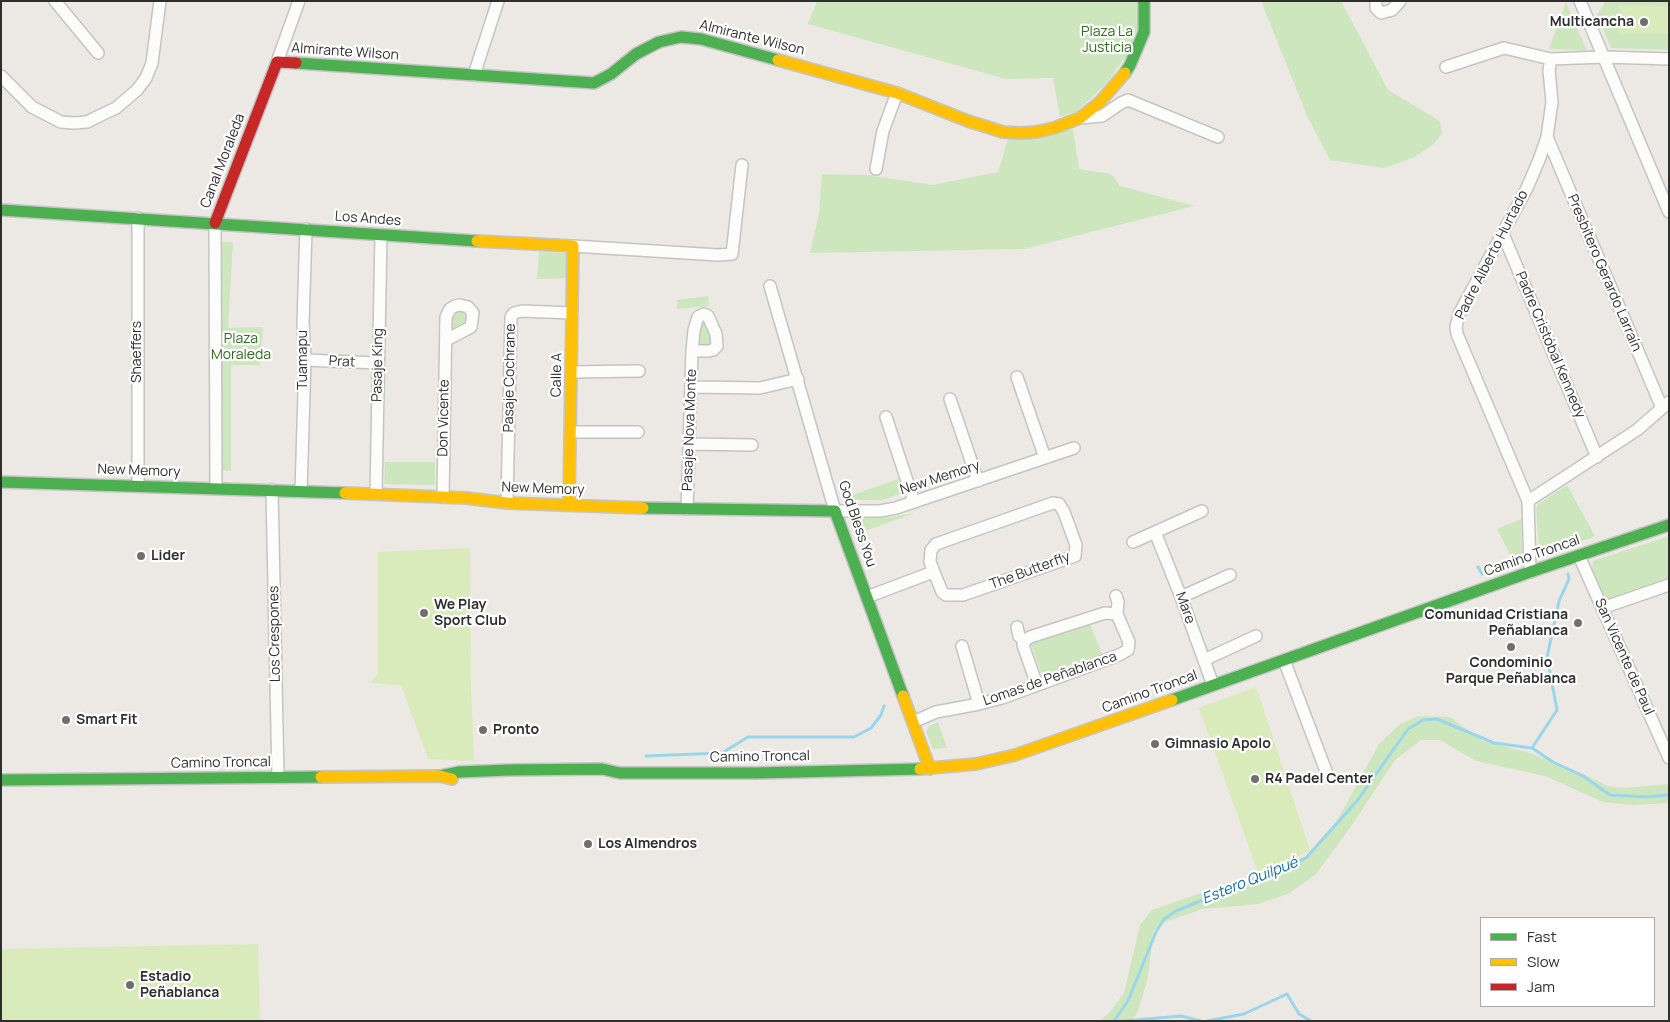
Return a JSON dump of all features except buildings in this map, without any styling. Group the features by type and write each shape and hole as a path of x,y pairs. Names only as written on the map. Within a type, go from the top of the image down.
{"street":[{"path":"55,1 98,53"},
{"path":"1,76 32,107 61,122 87,122 116,108 138,90 146,78 152,63 160,1"},
{"name":"Canal Moraleda","path":"216,488 215,223 299,1"},
{"path":"474,75 498,1"},
{"name":"Almirante Wilson","path":"277,62 556,82 594,83 611,74 647,48 670,38 681,37 701,39 896,93 968,121 1003,132 1020,134 1054,128 1080,118 1100,102 1119,81 1130,65 1144,32 1144,1"},
{"path":"1376,1 1376,8 1381,13 1392,10 1400,1"},
{"path":"1580,1 1669,212"},
{"path":"1446,67 1504,48 1551,58 1669,59"},
{"name":"Padre Alberto Hurtado","path":"1528,501 1457,334 1456,327 1459,314 1530,180 1547,137 1552,102 1549,70 1551,58"},
{"path":"876,169 883,131 896,93"},
{"path":"1080,118 1102,116 1121,102 1128,100 1218,137"},
{"name":"Presbítero Gerardo Larraín","path":"1547,137 1665,405"},
{"name":"Los Andes","path":"1,210 718,255 732,254 742,165"},
{"name":"Shaeffers","path":"138,218 138,485"},
{"name":"Tuamapu","path":"300,491 305,360 306,229"},
{"name":"Padre Cristóbal Kennedy","path":"1503,234 1596,457"},
{"name":"Pasaje King","path":"376,494 381,235"},
{"name":"Calle A","path":"569,505 573,246"},
{"name":"God Bless You","path":"770,286 835,511 930,768"},
{"name":"Pasaje Cochrane","path":"507,503 511,317 514,313 522,311 572,313"},
{"name":"Don Vicente","path":"443,497 446,340"},
{"name":"Pasaje Nova Monte","path":"687,509 692,351"},
{"name":"Prat","path":"305,360 378,363"},
{"path":"572,372 639,372"},
{"path":"1018,376 1045,458"},
{"path":"692,387 760,388 798,379"},
{"path":"950,399 978,481"},
{"path":"1530,572 1528,501 1637,430 1665,405"},
{"path":"886,417 914,502"},
{"path":"571,432 638,432"},
{"path":"690,444 752,445"},
{"name":"New Memory","path":"1,482 300,491 466,498 507,503 687,509 880,511 914,502 1074,448"},
{"name":"Los Crespones","path":"272,490 278,777"},
{"name":"The Butterfly","path":"1054,503 1062,507 1076,545 1075,556 1070,560 963,595 946,595 942,592 933,572 930,562 930,550 936,544 1054,503"},
{"path":"1133,542 1202,511"},
{"name":"Camino Troncal","path":"1,780 440,776 459,772 509,770 766,773 930,768 976,764 1015,755 1530,572 1669,525"},
{"name":"Mare","path":"1155,532 1213,685"},
{"name":"San Vicente de Paul","path":"1579,556 1669,758"},
{"path":"867,597 933,572"},
{"path":"1181,597 1230,575"},
{"path":"1602,608 1669,585"},
{"path":"1037,685 1024,646 1025,641 1030,637 1105,613 1117,614 1118,602 1116,596"},
{"name":"Lomas de Peñablanca","path":"913,722 936,712 1002,698 1119,656 1128,650 1129,642 1117,614"},
{"path":"1017,628 1019,636 1025,641"},
{"path":"1204,660 1256,636"},
{"path":"962,646 979,704"},
{"path":"1284,660 1326,771"}],"green space":[{"name":"Plaza La Justicia","path":"817,1 1137,1 1138,27 1129,52 1106,84 1076,112 1060,117 1053,78 1006,79 808,24"},
{"path":"1261,1 1341,1 1388,90 1440,121 1442,133 1434,144 1415,157 1384,168 1330,160 1308,118"},
{"path":"1606,1 1669,1 1669,7 1620,6 1619,33 1668,34 1669,10 1669,50 1611,48 1597,15"},
{"path":"1566,2 1587,51 1549,49"},
{"name":"Multicancha","path":"1619,6 1669,7 1668,34 1619,34"},
{"path":"1073,129 1079,169 1111,174 1120,186 1194,206 1024,249 810,253 819,214 822,174 868,175 932,185 998,172 1008,139"},
{"name":"Plaza Moraleda","path":"220,242 233,242 228,328 263,327 260,365 231,365 231,471 221,470"},
{"path":"539,252 566,253 566,278 537,279"},
{"path":"708,296 709,306 677,309 677,300"},
{"path":"457,311 464,312 466,321 460,327 451,328 451,316"},
{"path":"704,319 709,322 712,344 698,344 700,320"},
{"path":"385,462 435,462 435,485 384,484"},
{"path":"898,479 903,493 882,500 851,500 844,498"},
{"path":"1567,485 1595,536 1546,555 1539,549 1536,509 1538,504"},
{"path":"915,513 854,535 849,522 858,518 883,518"},
{"path":"1521,519 1522,556 1520,561 1514,563 1497,529"},
{"path":"1669,536 1669,581 1610,602 1605,599 1592,569 1593,561"},
{"name":"We Play Sport Club","path":"470,548 471,689 474,761 428,759 401,685 370,683 378,674 378,552"},
{"path":"1090,624 1102,654 1042,675 1031,644"},
{"name":"R4 Padel Center","path":"1256,687 1310,850 1283,864 1258,872 1199,708"},
{"path":"1419,716 1450,717 1483,741 1530,753 1608,786 1625,788 1669,784 1669,803 1632,805 1603,802 1545,776 1476,761 1440,740 1421,740 1395,760 1350,828 1316,874 1290,893 1259,904 1202,909 1160,924 1154,931 1147,982 1137,1013 1132,1021 1099,1021 1109,1013 1124,993 1140,925 1152,910 1198,894 1250,884 1280,873 1305,857 1338,819 1379,744 1400,724"},
{"path":"938,722 947,748 933,749 926,732 929,726"},
{"name":"Estadio Peñablanca","path":"258,944 260,1021 1,1021 1,949"}],"waterway":[{"path":"1478,567 1482,574"},
{"path":"1532,748 1557,710 1547,657 1559,601 1569,579 1568,574"},
{"path":"646,756 722,753 748,737 854,737 871,728 881,715 884,706"},
{"name":"Estero Quilpué","path":"1114,1021 1128,1001 1156,932 1164,919 1176,911 1306,858 1357,801 1408,729 1423,720 1437,719 1494,743 1532,748 1553,762 1583,776 1610,795 1647,797 1669,795"},
{"path":"1207,1021 1244,1014 1287,994 1299,1014 1311,1021"},
{"path":"1124,1021 1181,1016 1201,1021"}],"traffic: fast":[{"path":"1125,73 1144,32 1144,1"},
{"path":"296,63 594,83 611,74 636,54 659,42 681,37 701,39 778,60"},
{"path":"1,210 477,241"},
{"path":"1,482 345,493"},
{"path":"643,508 835,511 903,696"},
{"path":"1172,700 1530,572 1669,525"},
{"path":"440,776 459,772 509,770 602,769 620,773 756,773 920,769"},
{"path":"1,780 321,777"}],"traffic: slow":[{"path":"778,60 897,93 968,121 1003,132 1020,133 1054,128 1080,118 1100,102 1125,73"},
{"path":"477,241 573,246 569,505"},
{"path":"345,493 466,498 507,503 643,508"},
{"path":"903,696 930,769"},
{"path":"920,769 976,764 1015,755 1172,700"},
{"path":"321,777 440,776 452,779"}],"traffic: jam":[{"path":"215,223 277,62 296,63"}],"place":[{"name":"Multicancha","path":"1644,22"},
{"name":"Lider","path":"141,556"},
{"name":"We Play Sport Club","path":"424,613"},
{"name":"Comunidad Cristiana Peñablanca","path":"1578,623"},
{"name":"Condominio Parque Peñablanca","path":"1511,647"},
{"name":"Smart Fit","path":"66,720"},
{"name":"Pronto","path":"483,730"},
{"name":"Gimnasio Apolo","path":"1155,744"},
{"name":"R4 Padel Center","path":"1255,779"},
{"name":"Los Almendros","path":"588,844"},
{"name":"Estadio Peñablanca","path":"130,985"}]}
